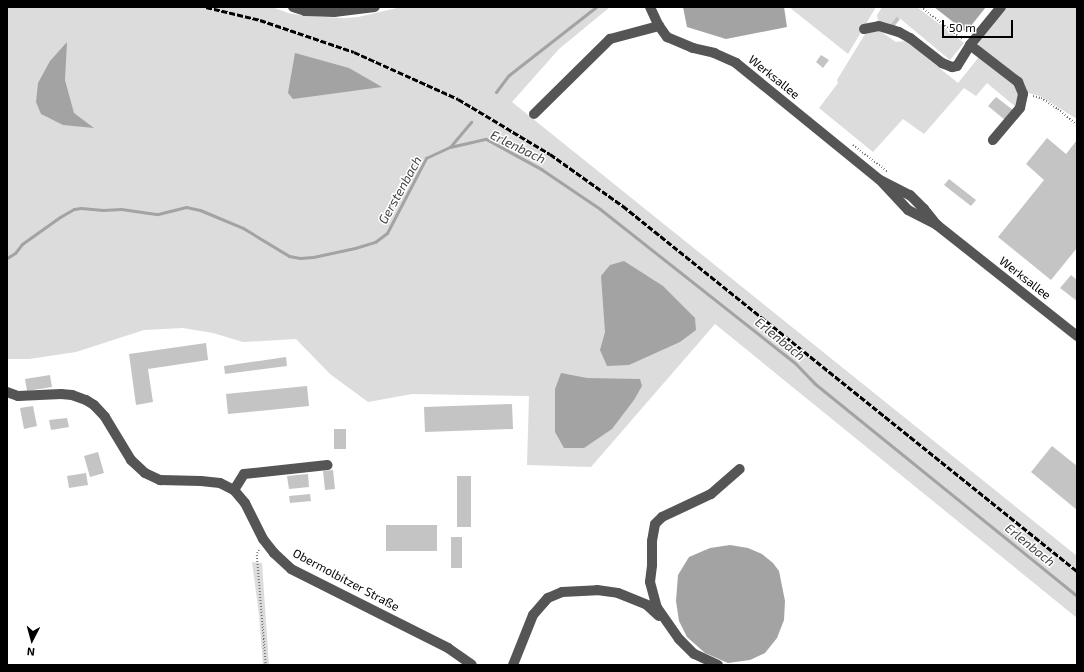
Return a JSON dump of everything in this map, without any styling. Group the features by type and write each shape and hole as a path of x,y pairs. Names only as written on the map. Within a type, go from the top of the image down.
{"street":[{"path":"294,7 305,10 334,12 375,7"},
{"name":"Werksallee","path":"650,7 659,26 668,37 676,42 714,53 736,63 880,180 910,195 937,225 1077,336"},
{"path":"864,29 879,26 899,32 910,38 942,63 952,67 957,66 964,57 970,45 1000,7"},
{"path":"534,114 610,39 659,26"},
{"path":"970,45 1018,82 1023,94 1020,108 993,140"},
{"name":"Obermolbitzer Straße","path":"7,392 18,396 67,394 86,400 105,417 131,460 145,473 160,480 220,483 234,490 245,503 263,539 274,553 291,568 448,648 472,665"},
{"path":"234,490 244,474 328,465"},
{"path":"667,623 657,608 650,582 655,524 662,517 711,494 740,469"},
{"path":"513,665 533,615 548,598 562,592 597,590 618,593 647,605 667,623 694,654 718,665"}],"path":[{"path":"921,7 970,45"},
{"path":"1023,94 1041,98 1077,125"},
{"path":"263,539 257,555 266,665"}],"shaded area":[{"path":"7,7 272,7 288,13 305,16 344,18 358,17 401,7 610,7 559,49 512,102 1077,556 1077,618 715,324 591,467 527,465 529,396 412,394 368,402 330,374 296,339 243,342 213,333 183,328 144,330 76,352 29,359 7,359"},
{"path":"683,7 784,7 787,27 726,39 687,27"},
{"path":"789,7 876,7 848,54"},
{"path":"882,7 917,7 964,43 950,60 897,16 890,25 891,29 878,21 877,15"},
{"path":"934,7 986,7 966,32"},
{"path":"1004,7 1077,7 1077,119 1040,96 1028,93 1023,84 978,46 979,38"},
{"path":"880,31 896,42 906,41 958,83 979,57 1012,81 1020,91 1017,108 987,83 976,96 964,88 924,134 903,119 873,152 819,108 838,83 837,80 865,34"},
{"path":"67,42 65,80 74,113 94,128 63,125 41,114 36,102 38,83 50,61"},
{"path":"295,53 349,68 382,87 293,99 288,93"},
{"path":"624,261 663,286 695,318 696,330 680,342 629,365 607,366 600,350 605,332 601,276 610,265"},
{"path":"561,373 587,378 640,379 642,386 634,400 612,429 584,448 564,448 555,432 555,389"},
{"path":"730,545 748,548 762,554 773,563 779,571 785,601 784,620 777,638 765,653 750,660 728,663 705,653 687,637 679,621 676,601 678,575 689,557 710,548"},
{"path":"252,562 262,563 269,665 263,665 259,615"}],"building":[{"path":"897,16 900,19 893,28 890,25"},
{"path":"821,55 829,60 823,68 816,62"},
{"path":"996,97 1013,110 1005,120 988,106"},
{"path":"1047,138 1066,154 1077,140 1077,248 1051,280 998,237 1044,180 1026,164"},
{"path":"949,179 976,200 971,206 944,185"},
{"path":"1071,275 1077,280 1077,301 1060,288"},
{"path":"206,343 208,360 148,369 153,402 136,405 129,354"},
{"path":"286,357 287,366 225,374 224,366"},
{"path":"50,375 52,387 27,391 25,379"},
{"path":"307,386 309,406 228,414 226,394"},
{"path":"512,404 513,429 425,432 424,407"},
{"path":"33,406 37,426 24,429 20,408"},
{"path":"67,418 69,427 51,430 49,420"},
{"path":"334,429 346,429 346,449 334,449"},
{"path":"1052,446 1077,466 1077,510 1031,472"},
{"path":"98,452 104,473 90,477 84,456"},
{"path":"333,470 335,489 325,490 323,471"},
{"path":"86,473 88,485 69,488 67,476"},
{"path":"308,474 309,487 289,489 287,476"},
{"path":"457,476 471,476 471,527 457,527"},
{"path":"310,494 311,501 290,503 289,496"},
{"path":"386,525 437,525 437,551 386,551"},
{"path":"451,537 462,537 462,568 451,568"}],"waterway":[{"name":"Gerstenbach","path":"496,92 509,75 596,7"},
{"name":"Gerstenbach","path":"7,258 15,253 22,244 60,217 74,209 81,208 103,210 121,209 158,214 186,207 200,210 243,228 289,256 300,258 313,257 355,248 375,242 387,233 426,158 450,147 471,122"},
{"name":"Erlenbach","path":"450,147 486,139 541,169 600,209 795,363 814,383 1077,596"}],"railway":[{"path":"206,7 260,20 354,52 458,99 550,154 623,206 1077,571"}]}
